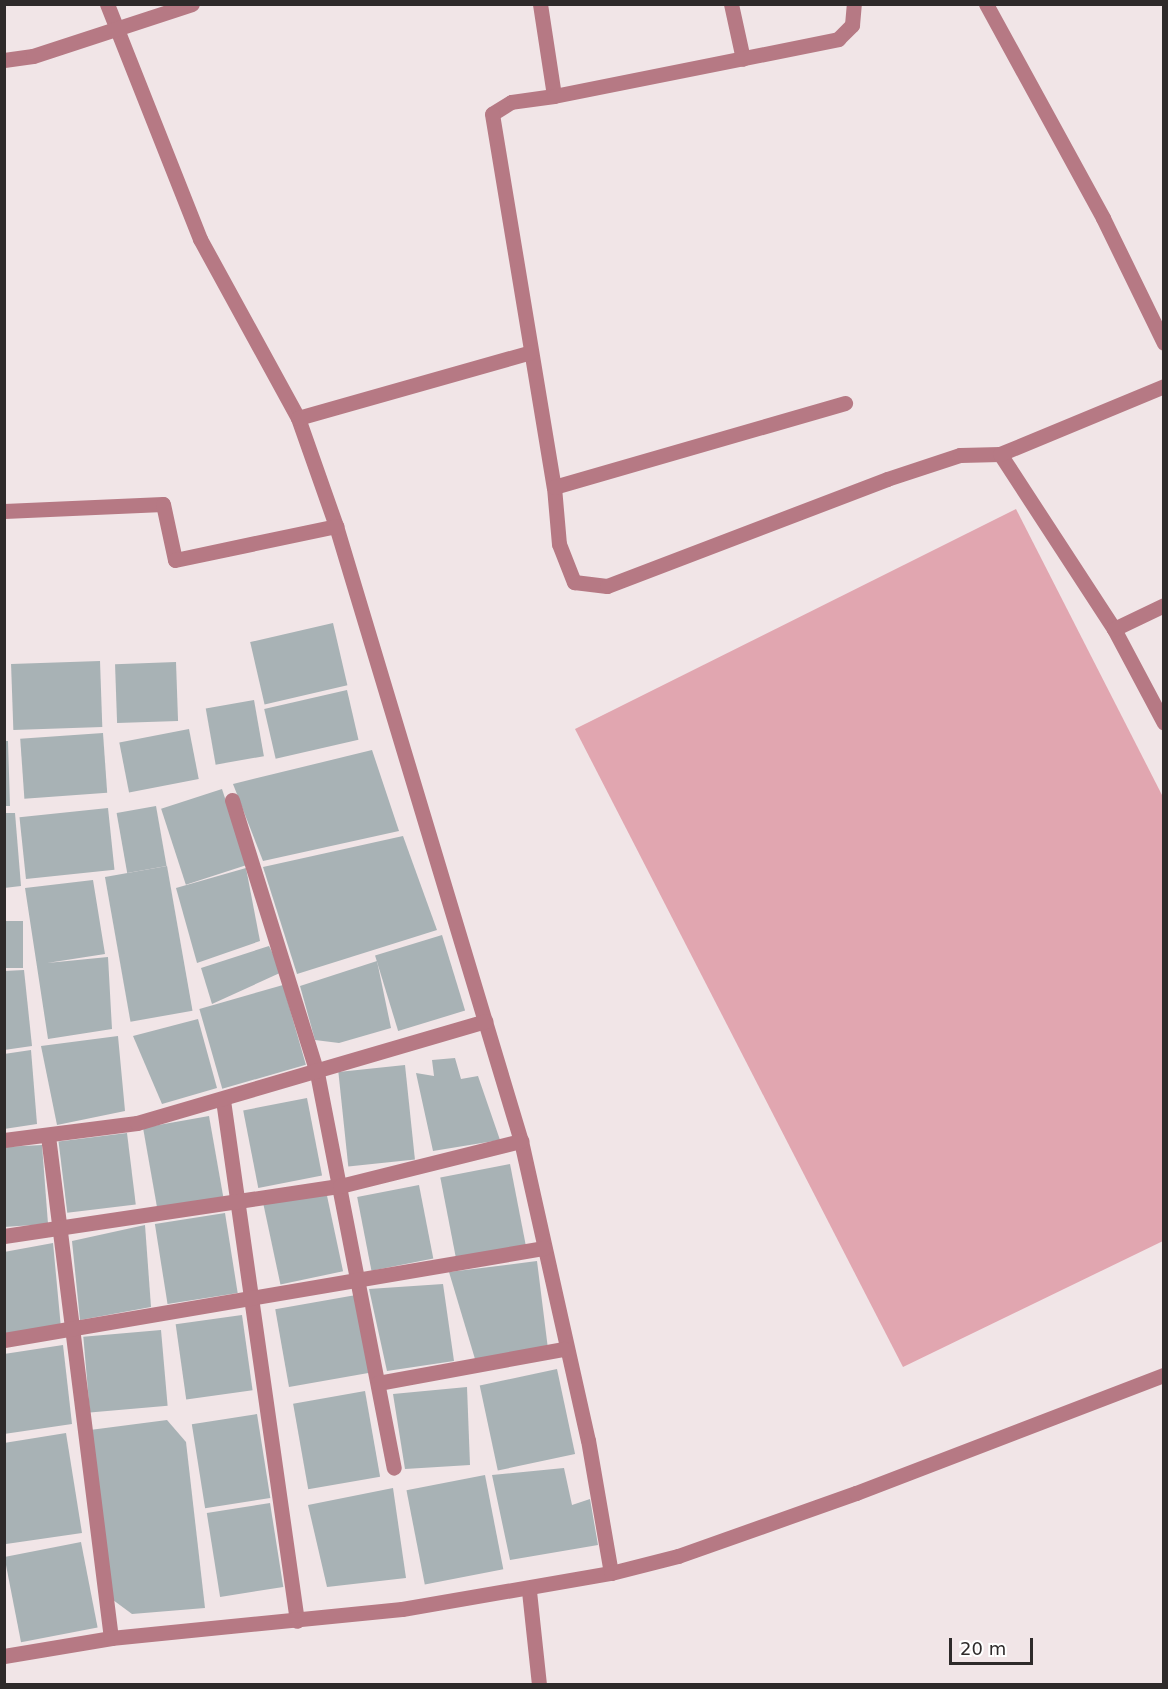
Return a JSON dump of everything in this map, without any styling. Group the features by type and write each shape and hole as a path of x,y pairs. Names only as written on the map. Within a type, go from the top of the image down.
{"street":[{"path":"107,4 115,31 200,239 298,418 336,526 521,1141 564,1349 588,1440 611,1573"},
{"path":"4,60 115,31 192,4"},
{"path":"540,4 555,96"},
{"path":"731,4 743,59"},
{"path":"854,4 852,25 838,39 555,96 511,102 492,114 554,487 564,561 574,582 597,588 887,478 960,455 1000,454 1164,386"},
{"path":"986,4 1103,218 1164,343"},
{"path":"298,418 531,352"},
{"path":"554,487 845,404"},
{"path":"1000,454 1114,629 1164,723"},
{"path":"4,511 163,504 175,560 336,526"},
{"path":"1114,629 1164,604"},
{"path":"232,800 317,1074 360,1283 394,1468"},
{"path":"4,1140 137,1123 317,1074 485,1021"},
{"path":"223,1100 297,1621"},
{"path":"48,1136 57,1226 111,1638"},
{"path":"4,1236 57,1226 340,1186 521,1141"},
{"path":"4,1340 360,1283 544,1248"},
{"path":"378,1383 564,1349"},
{"path":"4,1656 111,1638 297,1621 529,1591 611,1573 678,1556 856,1493 1164,1375"},
{"path":"529,1591 539,1684"}],"shaded area":[{"path":"1016,509 1163,797 1163,1241 903,1367 575,729"}],"building":[{"path":"333,623 347,685 265,704 250,642"},
{"path":"100,661 102,727 13,730 11,664"},
{"path":"176,662 178,721 117,723 115,664"},
{"path":"347,690 358,740 276,759 264,709"},
{"path":"254,700 264,756 216,765 206,709"},
{"path":"189,729 199,779 129,793 119,743"},
{"path":"103,733 107,793 24,799 20,739"},
{"path":"4,741 8,741 10,806 4,806"},
{"path":"372,750 399,831 263,861 233,784"},
{"path":"222,789 247,865 186,885 161,809"},
{"path":"156,806 167,866 127,873 117,813"},
{"path":"108,808 114,870 26,879 19,817"},
{"path":"4,813 15,813 21,886 4,888"},
{"path":"403,836 437,930 297,974 263,867"},
{"path":"167,866 193,1011 130,1022 105,877"},
{"path":"246,868 260,941 197,963 176,888"},
{"path":"93,880 105,954 47,963 108,957 112,1029 48,1039 25,888"},
{"path":"4,921 23,921 23,968 4,968"},
{"path":"442,935 465,1011 398,1031 375,955"},
{"path":"269,946 282,972 212,1004 201,968"},
{"path":"377,961 391,1028 339,1043 315,1040 300,986"},
{"path":"24,970 32,1046 4,1050 4,971"},
{"path":"283,985 306,1065 222,1089 199,1009"},
{"path":"198,1019 217,1088 162,1104 133,1036"},
{"path":"118,1036 125,1111 57,1125 41,1046"},
{"path":"31,1050 37,1124 4,1129 4,1054"},
{"path":"455,1058 461,1079 478,1076 500,1140 433,1151 416,1073 434,1076 432,1060"},
{"path":"405,1065 415,1159 348,1166 338,1072"},
{"path":"307,1098 322,1176 258,1188 243,1110"},
{"path":"209,1116 223,1197 157,1208 143,1128"},
{"path":"127,1133 136,1204 67,1213 59,1141"},
{"path":"42,1145 48,1224 4,1227 4,1147"},
{"path":"510,1164 526,1248 457,1262 440,1178"},
{"path":"419,1185 433,1259 371,1271 357,1197"},
{"path":"326,1191 343,1271 280,1285 263,1204"},
{"path":"225,1213 238,1293 168,1304 155,1224"},
{"path":"145,1225 151,1307 80,1320 72,1241"},
{"path":"53,1243 61,1328 4,1335 4,1252"},
{"path":"537,1261 548,1349 475,1359 449,1272"},
{"path":"443,1284 454,1361 387,1371 369,1289"},
{"path":"356,1295 370,1373 289,1387 275,1309"},
{"path":"242,1315 253,1390 186,1400 176,1324"},
{"path":"161,1330 168,1406 90,1413 83,1337"},
{"path":"63,1345 72,1424 4,1434 4,1354"},
{"path":"557,1369 575,1454 498,1471 480,1385"},
{"path":"467,1387 470,1465 405,1469 393,1394"},
{"path":"365,1391 380,1477 308,1489 293,1404"},
{"path":"257,1414 270,1498 205,1508 192,1424"},
{"path":"167,1420 186,1442 205,1608 132,1614 109,1597 90,1430"},
{"path":"66,1433 82,1533 6,1544 4,1443"},
{"path":"564,1468 572,1505 590,1499 598,1545 510,1560 492,1475"},
{"path":"485,1475 503,1569 425,1585 406,1490"},
{"path":"393,1488 406,1578 327,1587 308,1505"},
{"path":"270,1503 283,1587 220,1597 207,1513"},
{"path":"81,1542 98,1627 21,1642 4,1557"}]}
